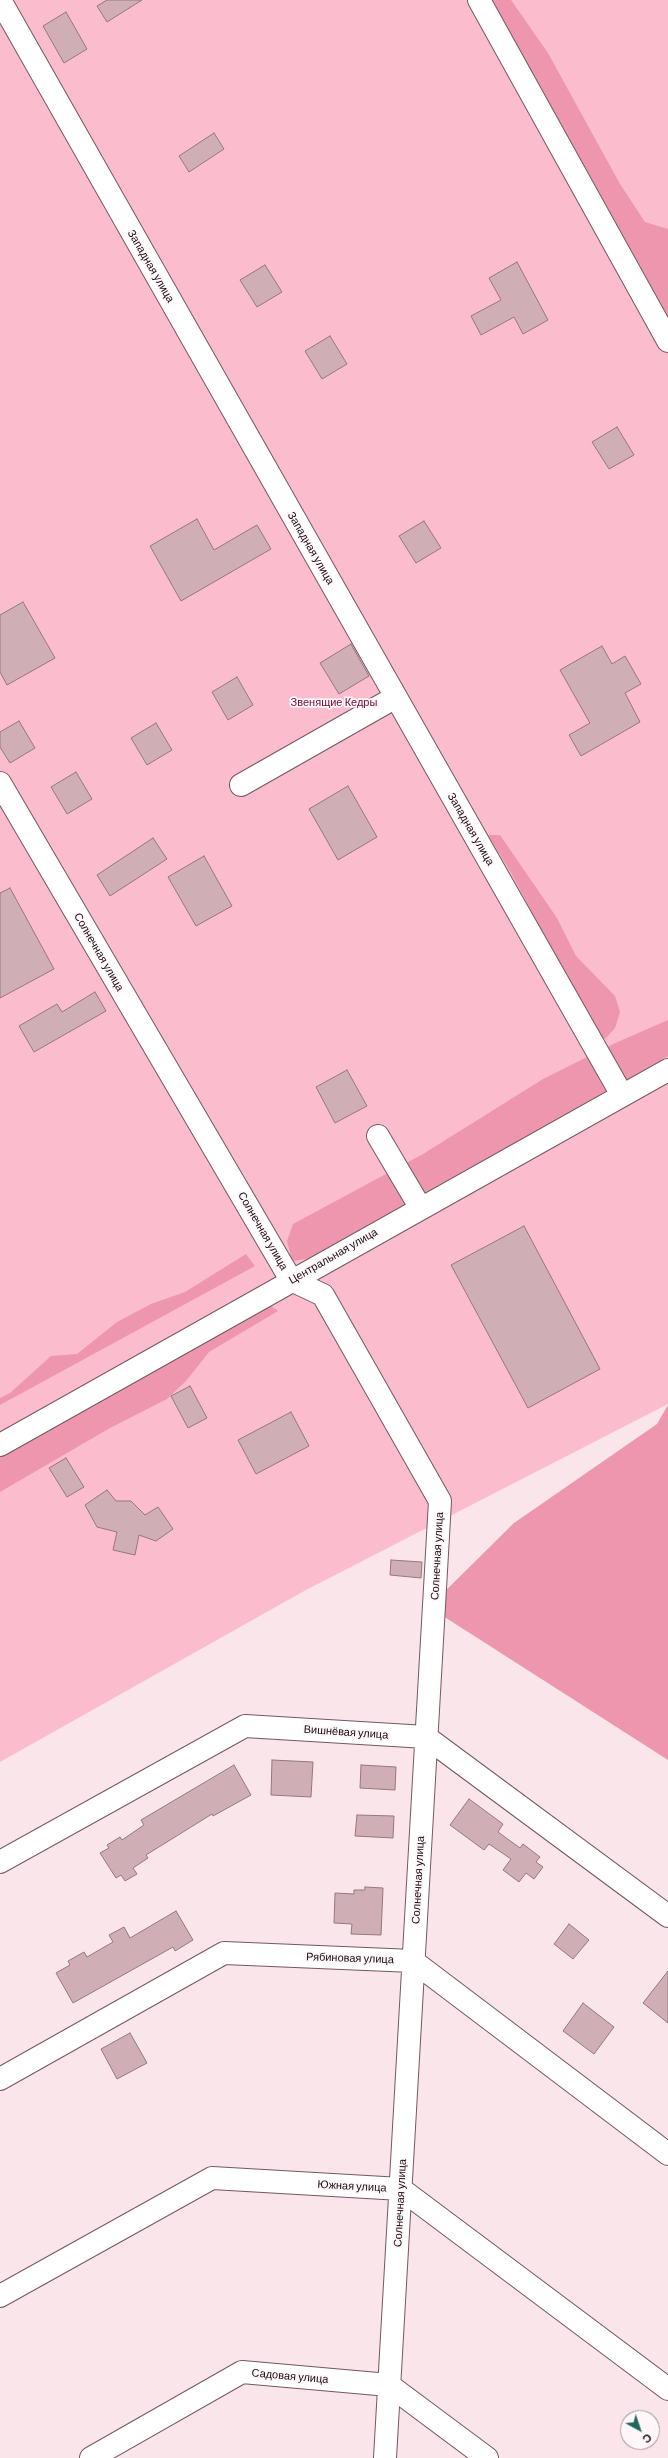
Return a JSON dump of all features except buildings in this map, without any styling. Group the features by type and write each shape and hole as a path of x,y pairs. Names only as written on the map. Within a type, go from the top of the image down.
{"street":[{"name":"Западная улица","path":"0,0 622,1096"},
{"path":"479,0 668,341"},
{"path":"241,786 396,697"},
{"name":"Солнечная улица","path":"0,783 291,1280 323,1294 440,1501 385,2458"},
{"name":"Центральная улица","path":"0,1445 274,1292 291,1280 420,1207 668,1070"},
{"path":"378,1136 420,1207"},
{"name":"Вишнёвая улица","path":"0,1862 245,1726 426,1737"},
{"path":"426,1737 668,1916"},
{"name":"Рябиновая улица","path":"0,2079 224,1953 413,1961"},
{"path":"413,1961 668,2154"},
{"name":"Южная улица","path":"0,2296 212,2178 401,2189 668,2389"},
{"name":"Садовая улица","path":"91,2458 242,2372 389,2385"},
{"path":"389,2385 488,2458"}],"green space":[{"name":"Звенящие Кедры","path":"0,0 668,0 668,1404 306,1590 0,1762"}],"shaded area":[{"path":"490,0 511,0 548,53 620,184 645,222 668,229 668,317 641,274"},
{"path":"488,835 500,835 557,918 576,956 615,996 620,1012 615,1028 605,1039 597,1035 510,871"},
{"path":"668,1020 668,1056 307,1259 292,1261 287,1241 293,1224 423,1154 543,1079 613,1044"},
{"path":"246,1254 255,1266 0,1405 0,1398 10,1393 51,1356 77,1354 117,1322 151,1304 185,1292"},
{"path":"267,1303 278,1311 209,1352 186,1381 167,1399 110,1428 0,1492 0,1452"},
{"path":"668,1405 668,1760 429,1607 514,1523 657,1424"}]}
